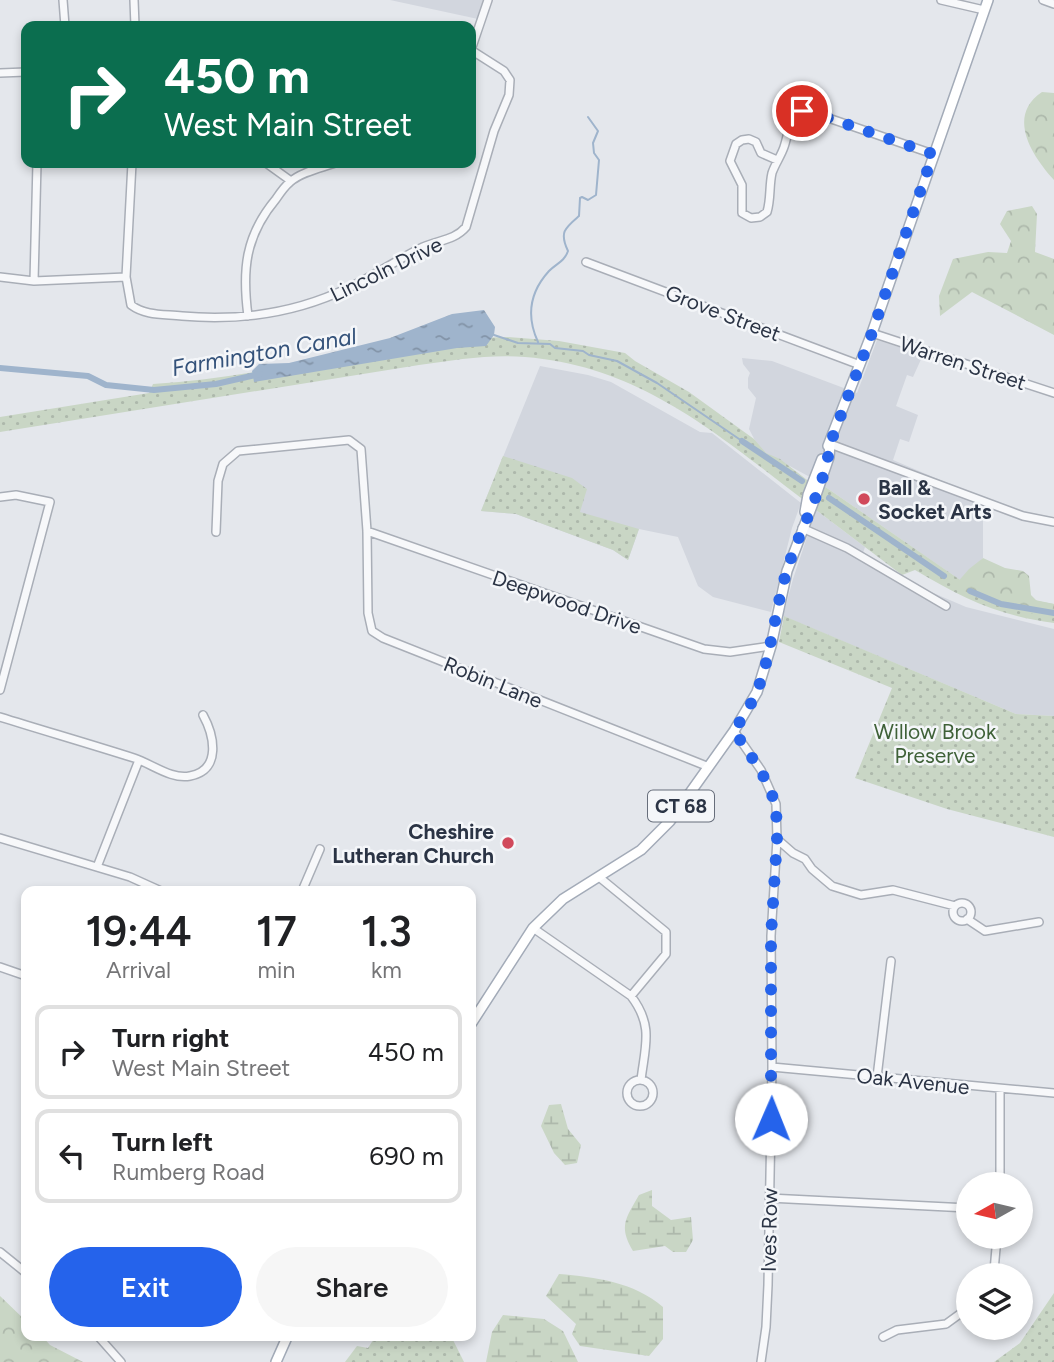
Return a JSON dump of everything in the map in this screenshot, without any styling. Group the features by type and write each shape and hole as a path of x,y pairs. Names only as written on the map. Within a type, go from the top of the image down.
{"main road":[{"name":"CT 68","path":"476,1016 533,928 563,899 641,850 667,824 734,731 757,692 811,487 872,333 988,0"},
{"path":"276,1362 285,1341"}],"street":[{"path":"63,0 65,21"},
{"path":"134,0 135,21"},
{"path":"476,35 488,0"},
{"path":"941,0 984,10"},
{"path":"1043,0 1054,4"},
{"name":"Lincoln Drive","path":"126,277 131,304 141,312 204,318 248,316 283,311 320,300 350,287 425,246 459,235 466,227 494,131 509,95 510,80 504,71 476,53"},
{"path":"0,73 21,72"},
{"path":"777,160 761,153 756,142 749,139 736,144 731,154 731,167 742,185 742,213 751,218 760,217 767,212 772,175 790,122 802,111 933,154"},
{"path":"34,281 37,168"},
{"path":"0,277 34,281 126,277 132,168"},
{"path":"273,168 291,181"},
{"path":"248,316 244,282 246,258 266,210 291,181 323,168"},
{"name":"Grove Street","path":"586,262 860,365"},
{"name":"Warren Street","path":"872,333 1054,393"},
{"path":"216,533 218,481 223,464 238,451 349,440 361,449 366,531"},
{"path":"830,444 1023,516 1054,522"},
{"path":"0,497 16,495 50,502 0,690"},
{"path":"802,527 847,548 946,606"},
{"name":"Deepwood Drive","path":"366,531 704,649 730,652 771,646"},
{"name":"Robin Lane","path":"366,531 372,631 383,638 709,766"},
{"path":"0,717 139,760 176,776 190,777 202,772 211,762 214,747 211,729 203,715"},
{"name":"Ives Row","path":"734,731 761,771 776,804 777,839 771,936 772,1067 766,1327 761,1362"},
{"path":"97,867 139,760"},
{"path":"0,838 130,877 150,886"},
{"path":"777,839 793,853 806,859 812,869 832,886 861,895 893,890 955,906"},
{"path":"304,886 320,849"},
{"path":"599,877 666,932 666,954 631,996"},
{"path":"962,902 969,906 970,915 967,919 956,919 952,911 962,902"},
{"path":"967,919 985,931 1039,922"},
{"path":"533,928 631,996 641,1009 647,1027 641,1080"},
{"path":"877,1077 891,961"},
{"path":"0,967 21,974"},
{"name":"Oak Avenue","path":"772,1067 1054,1094"},
{"path":"1000,1089 1000,1172"},
{"path":"769,1198 956,1207"},
{"path":"0,1252 21,1269"},
{"path":"883,1337 897,1331 946,1324 956,1317"},
{"path":"102,1341 121,1362"}],"shaded area":[{"path":"390,0 483,0 478,19"},
{"path":"877,340 923,355 913,377 907,375 896,406 918,415 909,442 900,439 893,460 978,496 983,514 983,558 960,580 824,486 825,481 808,476 760,450 749,429 756,398 748,388 750,373 742,358 772,361 857,393"},
{"path":"540,366 611,382 700,432 712,433 801,503 771,612 713,597 698,586 678,537 639,529 628,560 613,550 516,514 481,511"},
{"path":"816,510 865,547 863,553 910,583 966,607 1054,629 1054,716 1016,714 783,616"}],"green space":[{"path":"1042,92 1054,93 1054,180 1031,148 1024,124 1031,102"},
{"path":"1032,206 1037,214 1035,252 1054,259 1054,335 972,292 940,316 939,296 953,259 988,252 1007,253 1011,241 1000,224 1007,211"},
{"path":"507,337 559,341 625,353 689,392 754,439 766,453 780,459 811,483 805,501 708,428 641,389 605,374 566,363 525,357 459,359 0,432 0,417 149,393 153,384 242,374 418,344"},
{"path":"503,456 572,478 587,489 580,512 639,529 628,560 613,550 516,514 481,511"},
{"path":"824,486 969,586 1054,604 1054,623 1015,615 982,604 915,570 902,575 816,510"},
{"path":"983,558 1005,568 1023,571 1029,576 1031,595 1037,601 1054,604 1054,617 1003,607 978,598 955,585"},
{"name":"Willow Brook Preserve","path":"784,616 1016,714 1054,716 1054,837 947,809 855,778 892,688 779,642"},
{"path":"561,1104 568,1129 581,1145 577,1163 565,1165 554,1153 541,1126 549,1105"},
{"path":"652,1190 652,1206 671,1220 691,1217 693,1240 686,1252 673,1252 665,1246 633,1251 628,1242 625,1228 630,1210 639,1195"},
{"path":"559,1274 614,1282 652,1299 663,1307 663,1339 649,1356 580,1346 572,1334 576,1324 546,1296"},
{"path":"1054,1293 1054,1362 994,1362 1022,1340 1033,1340 1033,1324"},
{"path":"0,1296 21,1316 21,1341 46,1341 83,1362 0,1362"},
{"path":"503,1315 544,1319 563,1331 578,1362 486,1362 492,1332"},
{"path":"372,1341 454,1341 464,1362 345,1362 357,1346 368,1348"}],"water":[{"path":"484,310 495,327 494,335 486,346 457,348 254,382 252,371 259,364 289,363 390,338 452,314"}],"waterway":[{"path":"538,342 531,314 537,288 568,251 564,235 567,227 579,216 580,198 588,200 596,195 599,160 594,153 593,143 598,131 588,117"},
{"path":"494,335 518,343 550,344 555,348 583,351 589,355 617,361 657,383 742,441"},
{"name":"Farmington Canal","path":"0,368 88,376 106,385 154,390 216,384 260,374"},
{"name":"Farmington Canal","path":"742,441 802,481"},
{"name":"Farmington Canal","path":"829,498 944,576"},
{"name":"Farmington Canal","path":"970,591 1001,604 1054,613"}],"place":[{"name":"Ball & Socket Arts","path":"864,499"},
{"name":"Cheshire Lutheran Church","path":"508,843"}],"route":[{"path":"771,1119 771,936 777,839 776,804 761,771 734,731 757,692 771,646 787,571 815,498 829,457 830,444 872,333 933,154 802,111"}]}
